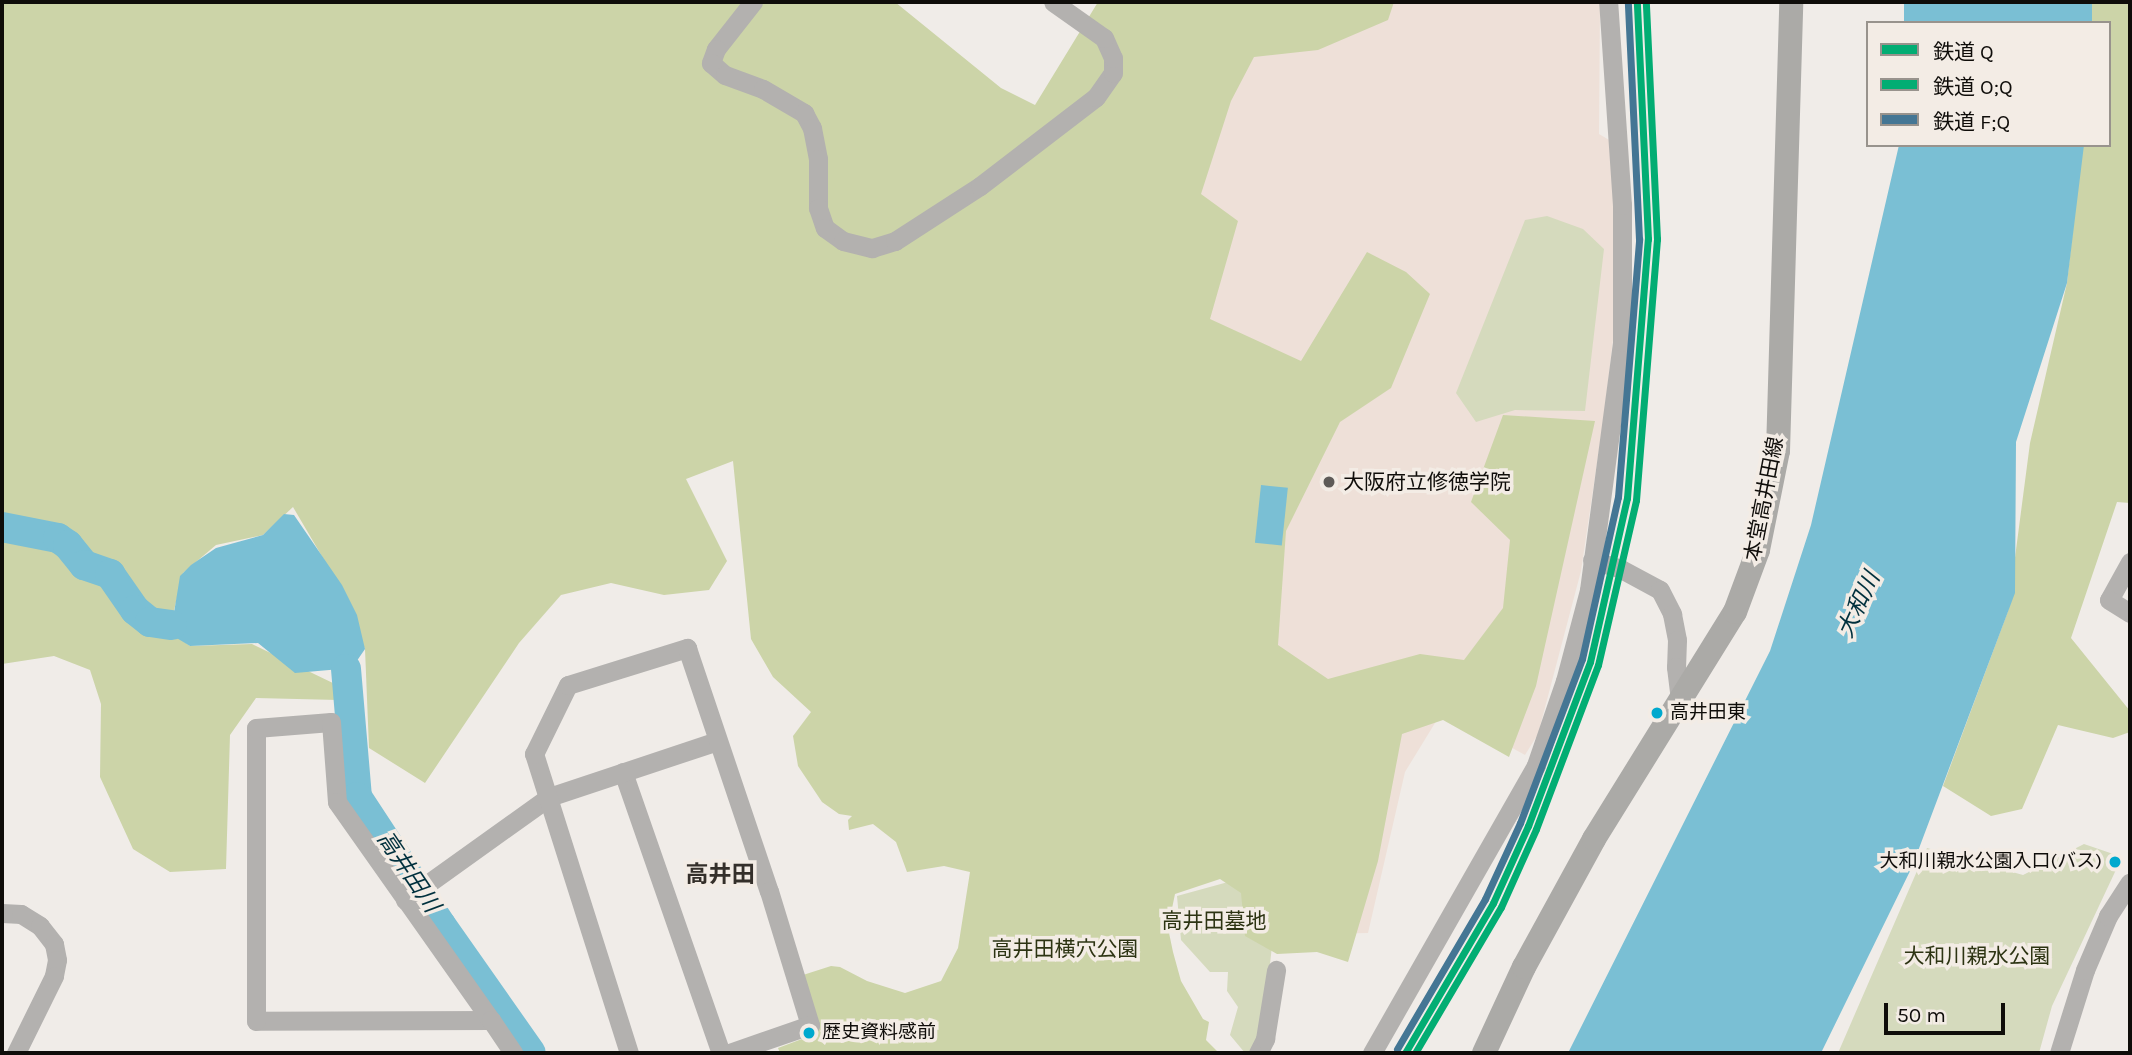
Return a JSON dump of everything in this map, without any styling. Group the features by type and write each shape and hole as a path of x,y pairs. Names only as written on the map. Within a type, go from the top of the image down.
{"main road":[{"name":"本堂高井田線","path":"1484,1053 1524,967 1594,839 1735,611 1758,550 1778,451 1791,2"}],"street":[{"path":"753,2 723,39 711,63 725,75 763,89 804,113 812,128 817,159 818,208 825,228 843,241 872,248 895,241 980,186 1096,97 1113,73 1113,58 1104,38 1053,2"},
{"path":"1371,1053 1536,765 1565,681 1588,590 1622,342 1622,205 1608,2"},
{"path":"1591,560 1620,569 1660,590 1672,614 1677,639 1675,667 1680,702"},
{"path":"2130,562 2109,600 2130,613"},
{"path":"629,1053 534,754 568,685 687,648 769,891 810,1025 729,1053"},
{"path":"491,1020 256,1021 256,728 331,722 337,802 415,893 513,1053"},
{"path":"415,893 549,797 717,741"},
{"path":"623,772 722,1053"},
{"path":"2059,1053 2085,970 2108,916 2130,882"},
{"path":"2,913 21,914 40,926 54,944 57,960 54,976 16,1053"},
{"path":"1258,1053 1265,1039 1276,970"}],"shaded area":[{"name":"大阪府立修徳学院","path":"1301,2 1600,2 1599,134 1616,144 1615,323 1604,416 1581,571 1538,734 1525,755 1443,710 1405,772 1368,933 1275,935 1073,345 1236,53"}],"green space":[{"name":"高井田横穴公園","path":"2,2 895,2 1001,88 1035,105 1098,2 1394,2 1388,20 1318,50 1254,57 1231,101 1201,194 1238,221 1210,319 1301,361 1367,252 1406,272 1430,294 1391,388 1340,422 1286,531 1278,645 1328,679 1420,654 1464,660 1503,608 1510,540 1471,502 1503,415 1595,421 1536,686 1509,757 1443,720 1402,734 1378,861 1348,962 1317,952 1277,954 1245,936 1241,893 1220,879 1175,894 1168,928 1181,981 1203,1019 1209,1022 1206,1040 1219,1053 780,1053 778,1048 818,1033 803,975 831,966 840,967 867,981 905,993 941,981 958,948 970,872 944,866 907,872 896,842 873,824 849,830 848,820 852,816 839,814 822,802 798,766 793,736 811,712 773,677 751,639 733,461 686,479 727,561 709,590 664,595 611,583 561,595 519,643 425,783 369,748 365,649 330,570 293,507 263,535 216,545 183,573 169,631 190,646 252,644 337,685 338,700 256,698 230,735 226,869 170,872 133,849 100,777 101,704 90,670 54,656 2,664"},
{"path":"2092,2 2130,2 2130,503 2117,502 2071,638 2130,711 2130,732 2113,738 2058,725 2022,809 1991,816 1943,786 2008,611 2030,443 2067,283 2082,147 2111,147 2111,21 2092,21"},
{"path":"1547,216 1583,229 1604,249 1585,411 1515,410 1476,422 1456,393 1525,220"},
{"name":"大和川親水公園","path":"2084,844 2122,857 2052,1006 2039,1053 1838,1053 1927,848 2023,875"},
{"name":"高井田墓地","path":"1250,876 1272,946 1262,1036 1252,1053 1245,1053 1230,1035 1238,1007 1227,991 1228,972 1210,972 1181,940 1177,896"}],"water":[{"path":"1904,2 2092,2 2092,21 1904,21"},
{"name":"大和川","path":"1899,147 2084,147 2067,283 2016,442 2015,593 1912,867 1821,1053 1568,1053 1770,651 1811,525"},
{"path":"1261,485 1288,488 1282,546 1255,543"},
{"path":"284,514 294,515 342,585 357,615 365,649 352,668 295,673 258,643 190,646 150,622 172,625 180,576 191,565 216,548 263,535"}],"waterway":[{"name":"高井田川","path":"2,527 58,538 68,545 84,565 110,574 135,610 150,622 172,625"},
{"name":"高井田川","path":"346,669 357,797 441,925 531,1053"}],"rail line":[{"name":"Q","path":"1405,1053 1493,903 1528,826 1590,662 1627,498 1648,239 1637,2"},
{"name":"O;Q","path":"1415,1053 1501,907 1536,829 1598,665 1636,500 1657,239 1646,2"},
{"name":"F;Q","path":"1397,1049 1485,899 1520,823 1582,659 1618,497 1639,239 1628,3"}],"place":[{"name":"大阪府立修徳学院","path":"1329,482"},
{"name":"高井田東","path":"1657,713"},
{"name":"大和川親水公園入口(バス)","path":"2115,862"},
{"name":"歴史資料感前","path":"809,1033"}],"district":[{"name":"高井田","path":"720,875"}]}
